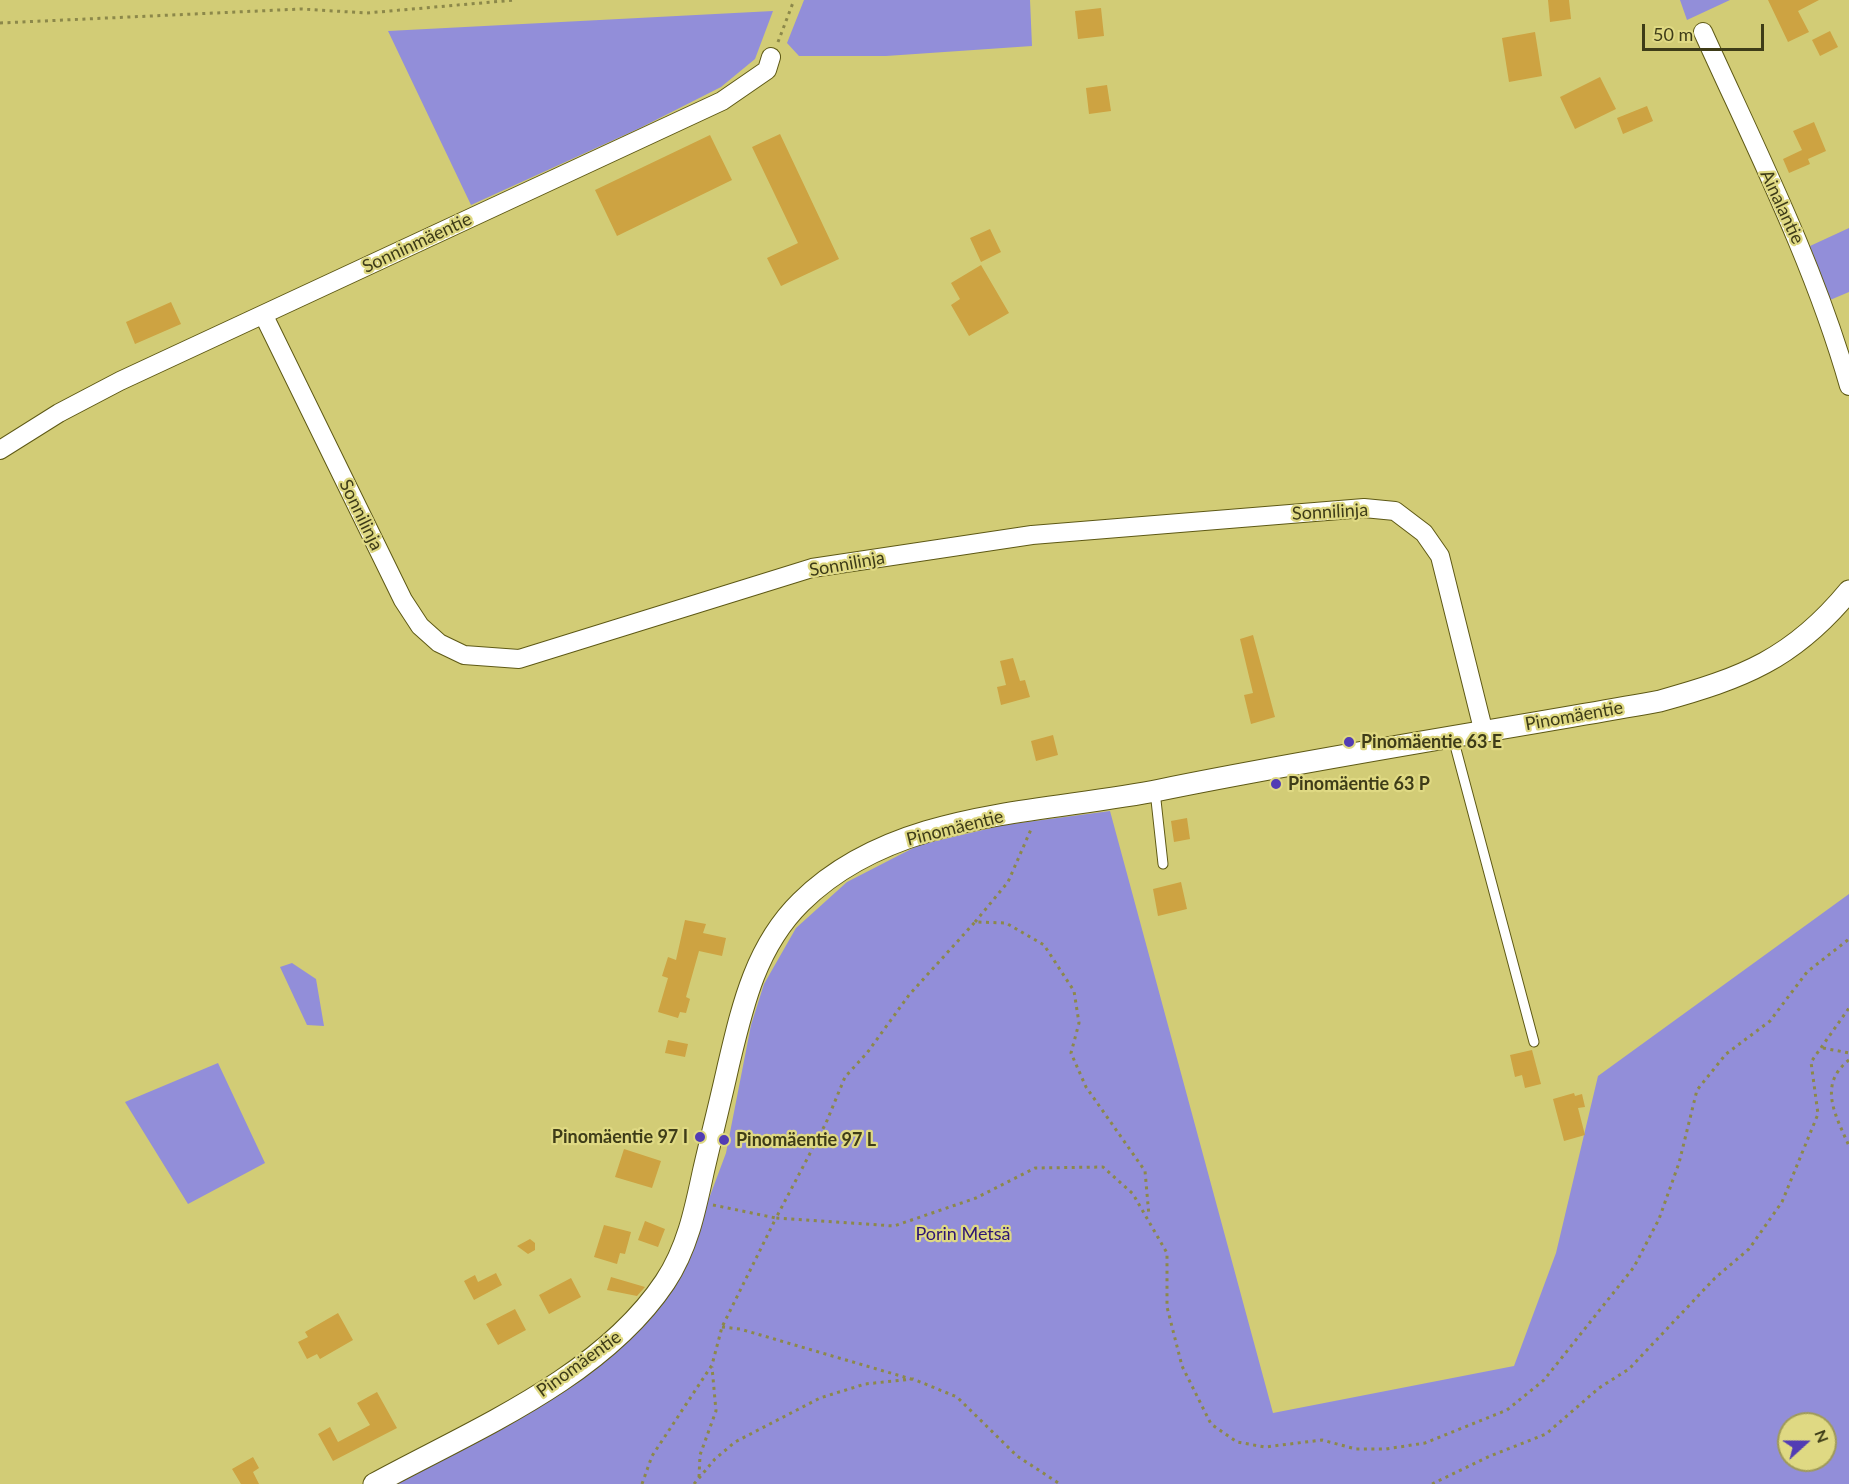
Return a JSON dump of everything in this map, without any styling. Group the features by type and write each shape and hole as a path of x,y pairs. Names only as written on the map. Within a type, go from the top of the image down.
{"street":[{"name":"Ainalantie","path":"1703,32 1809,265 1831,323 1849,386"},
{"name":"Sonninmäentie","path":"0,450 59,413 120,381 722,101 768,70 771,57"},
{"name":"Sonnilinja","path":"264,316 403,600 420,626 440,643 464,655 519,659 812,568 1032,536 1364,508 1395,511 1425,533 1440,556 1484,733"},
{"name":"Pinomäentie","path":"374,1484 526,1401 585,1364 616,1340 666,1280 693,1224 741,1015 753,974 778,928 832,874 912,836 1043,807 1155,791 1227,775 1484,733 1660,701 1707,688 1750,671 1784,654 1817,626 1849,591"}],"lane":[{"path":"1453,738 1534,1042"},
{"path":"1155,791 1163,864"}],"path":[{"path":"0,23 301,9 367,13 515,0"},
{"path":"771,57 795,0"},
{"path":"642,1484 652,1456 712,1365 722,1327 801,1165 826,1123 845,1077 867,1053 909,995 1008,882 1023,842 1043,807"},
{"path":"975,922 1006,923 1044,945 1074,991 1079,1023 1071,1053 1086,1087 1145,1171 1149,1218"},
{"path":"698,1202 776,1218 894,1226 976,1198 1035,1168 1103,1167 1133,1194 1167,1252 1167,1307 1182,1366 1211,1424 1237,1442 1265,1447 1322,1440 1356,1449 1386,1449 1425,1443 1507,1410 1544,1380 1634,1267 1659,1219 1679,1163 1697,1090 1726,1054 1770,1021 1807,972 1849,939"},
{"path":"1432,1484 1490,1456 1546,1434 1599,1388 1629,1369 1715,1278 1749,1249 1782,1202 1818,1114 1810,1062 1823,1048 1849,1008"},
{"path":"1823,1048 1849,1053"},
{"path":"1849,1060 1836,1074 1830,1103 1849,1146"},
{"path":"722,1327 740,1329 913,1379 957,1397 1017,1456 1060,1484"},
{"path":"699,1477 700,1455 716,1411 712,1365"},
{"path":"694,1484 735,1442 820,1398 865,1384 913,1379"}],"green space":[{"path":"804,0 1030,0 1032,46 886,56 799,56 787,43"},
{"path":"1680,0 1730,0 1687,20"},
{"path":"773,11 755,59 721,87 640,128 471,205 388,31"},
{"path":"1849,228 1849,292 1830,300 1810,246"},
{"name":"Porin Metsä","path":"1110,811 1273,1413 1514,1366 1556,1253 1598,1076 1849,894 1849,1484 394,1484 591,1371 635,1333 698,1228 726,1153 751,1025 764,984 796,928 847,882 919,845 1004,825"},
{"path":"292,963 316,979 324,1026 307,1025 280,967"},
{"path":"218,1063 265,1163 188,1204 125,1102"}],"building":[{"path":"1548,0 1569,0 1571,19 1550,22"},
{"path":"1768,0 1819,0 1798,11 1809,32 1788,42"},
{"path":"1101,8 1104,36 1078,39 1075,11"},
{"path":"1830,31 1838,47 1820,56 1812,40"},
{"path":"1535,32 1542,76 1509,82 1502,38"},
{"path":"1600,77 1616,109 1575,129 1560,97"},
{"path":"1107,85 1111,111 1089,114 1086,88"},
{"path":"1647,106 1653,121 1623,134 1617,118"},
{"path":"1814,122 1826,151 1808,159 1810,164 1789,173 1783,159 1802,150 1793,131"},
{"path":"780,134 839,259 781,286 767,258 798,243 752,147"},
{"path":"710,135 732,180 617,236 595,190"},
{"path":"990,229 1001,252 981,262 970,238"},
{"path":"981,265 1009,313 969,336 951,305 960,299 951,283"},
{"path":"171,302 181,324 135,344 126,322"},
{"path":"1253,635 1275,717 1251,724 1244,695 1253,693 1240,639"},
{"path":"1013,658 1020,681 1025,680 1030,697 1001,705 997,687 1006,685 1000,661"},
{"path":"1053,735 1058,755 1036,761 1031,741"},
{"path":"1187,818 1190,839 1174,842 1171,821"},
{"path":"1181,882 1187,909 1158,916 1153,889"},
{"path":"685,920 706,924 703,933 726,938 722,956 699,951 686,997 690,999 686,1013 680,1012 678,1018 658,1012 668,978 662,976 668,957 676,960"},
{"path":"668,1040 688,1044 685,1057 665,1053"},
{"path":"1532,1050 1541,1084 1525,1088 1522,1075 1515,1077 1510,1055"},
{"path":"1574,1093 1575,1096 1582,1094 1585,1107 1578,1108 1585,1135 1564,1141 1553,1099"},
{"path":"624,1149 661,1161 652,1188 615,1177"},
{"path":"645,1221 665,1229 658,1247 638,1240"},
{"path":"604,1225 631,1232 625,1254 620,1253 617,1264 594,1257"},
{"path":"530,1239 535,1243 535,1250 528,1254 517,1246"},
{"path":"496,1273 502,1285 474,1300 464,1281 475,1275 478,1282"},
{"path":"611,1277 645,1287 637,1296 607,1290"},
{"path":"571,1278 581,1297 549,1314 539,1295"},
{"path":"515,1309 526,1330 498,1345 486,1324"},
{"path":"338,1313 353,1340 320,1359 317,1354 307,1359 298,1342 308,1337 305,1332"},
{"path":"377,1392 397,1428 333,1461 318,1434 330,1427 338,1442 370,1425 357,1403"},
{"path":"253,1457 259,1468 253,1472 259,1484 241,1484 232,1469"}],"place":[{"name":"Pinomäentie 63 E","path":"1349,742"},
{"name":"Pinomäentie 63 P","path":"1276,784"},
{"name":"Pinomäentie 97 I","path":"700,1137"},
{"name":"Pinomäentie 97 L","path":"724,1140"}]}
